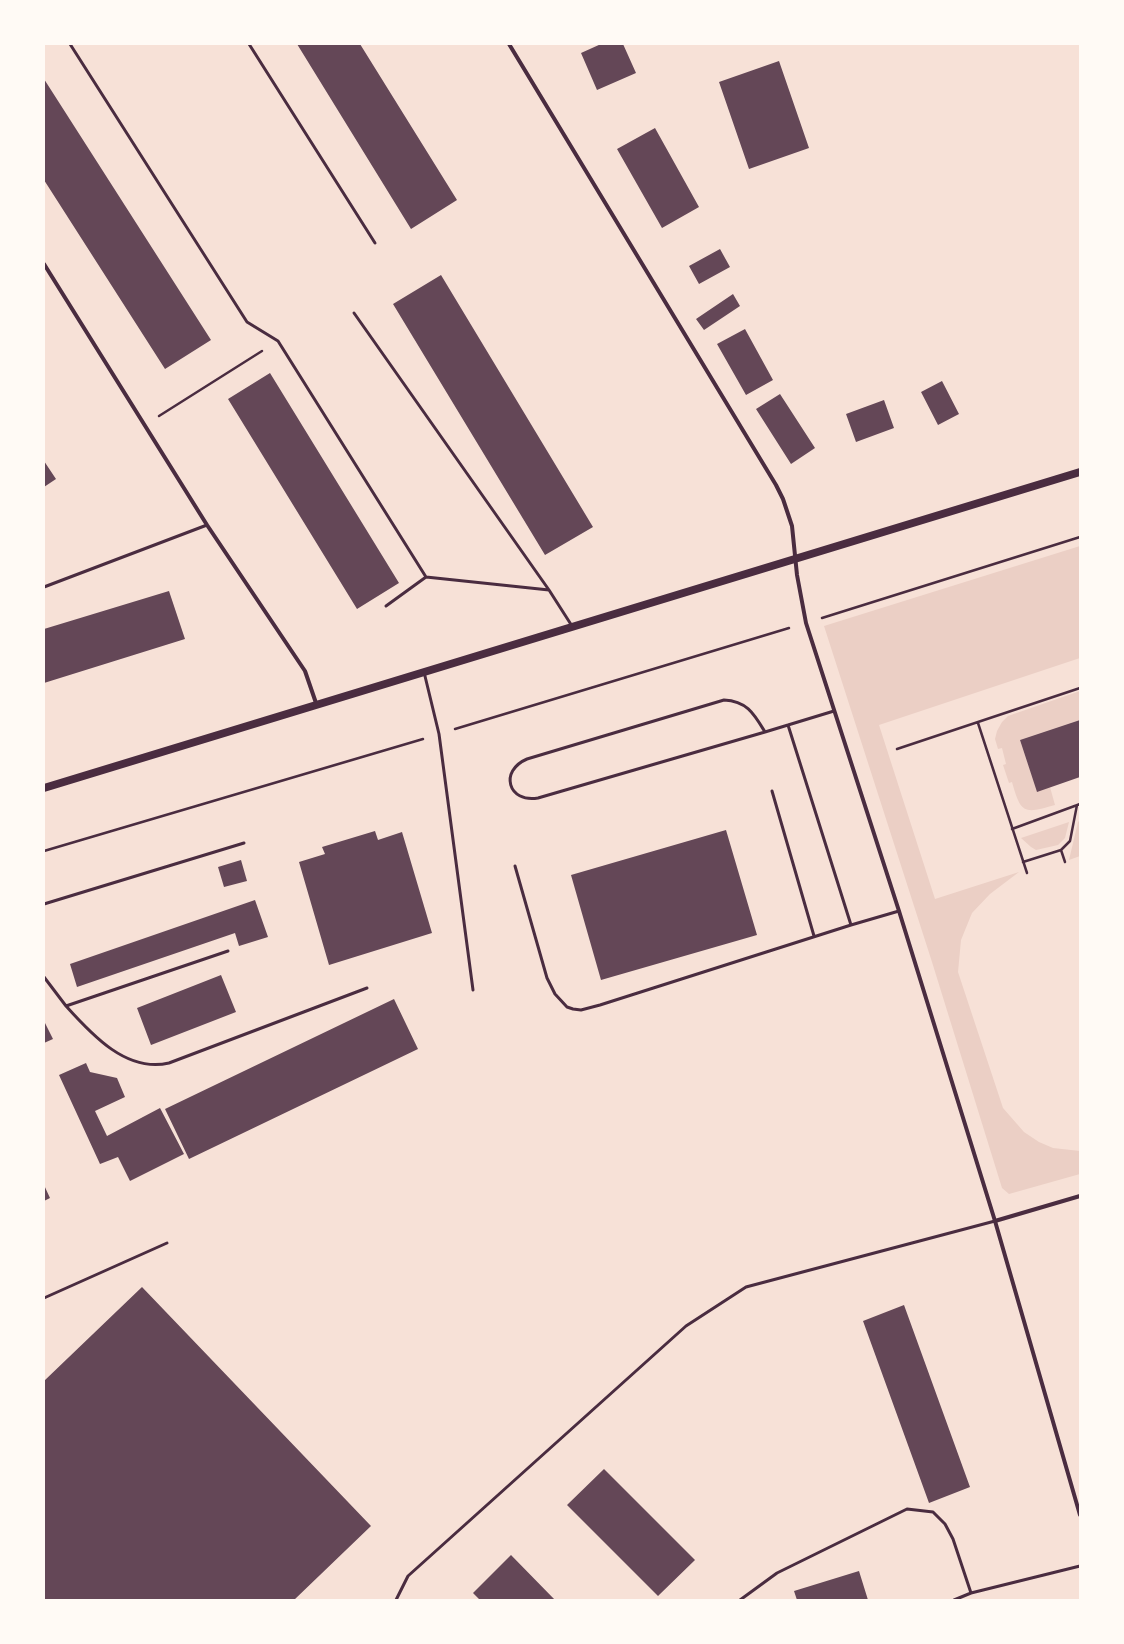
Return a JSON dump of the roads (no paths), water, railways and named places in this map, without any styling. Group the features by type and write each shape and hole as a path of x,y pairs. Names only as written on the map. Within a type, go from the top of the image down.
{"main road":[{"path":"44,788 316,704 796,560 1080,472"}],"street":[{"path":"509,44 776,485 786,506 792,526 806,623 899,911 995,1221 1080,1515"},
{"path":"44,264 207,525 305,672 316,704"},
{"path":"995,1221 1080,1196"}],"lane":[{"path":"70,44 247,322 278,341 426,577"},
{"path":"248,44 375,243"},
{"path":"354,313 549,590 573,628"},
{"path":"44,587 207,525"},
{"path":"386,606 426,577 549,590"},
{"path":"424,672 438,734 473,990"},
{"path":"765,732 750,709 738,702 724,700 527,759 513,768 510,777 511,787 521,798 538,798 765,732 834,711"},
{"path":"788,725 851,925"},
{"path":"772,791 814,936"},
{"path":"44,904 244,843"},
{"path":"515,866 548,978 560,1001 573,1009 581,1010 814,936 899,911"},
{"path":"66,1006 228,951"},
{"path":"44,977 66,1006 86,1028 112,1049 144,1065 156,1066 169,1063 367,988"},
{"path":"396,1600 408,1576 686,1326 746,1286 995,1221"},
{"path":"44,1298 167,1243"},
{"path":"740,1600 777,1573 907,1509 933,1512 945,1524 953,1539 972,1593"},
{"path":"954,1600 972,1593 1080,1566"}]}
